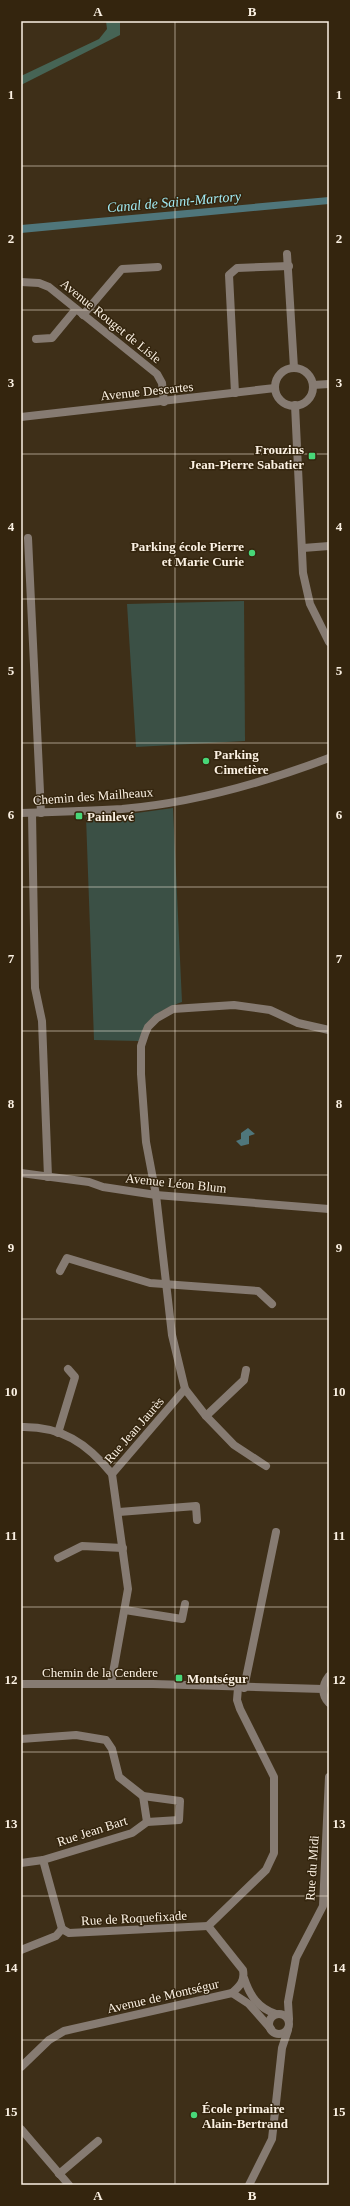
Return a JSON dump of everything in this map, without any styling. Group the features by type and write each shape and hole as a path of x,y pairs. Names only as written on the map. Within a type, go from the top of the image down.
{"street":[{"path":"288,254 294,368"},
{"path":"235,393 229,274 232,270 237,268 289,266"},
{"path":"83,315 122,269 158,267"},
{"name":"Avenue Rouget de Lisle","path":"21,282 39,283 49,287 157,374 162,383 164,402"},
{"path":"36,339 52,338 76,309"},
{"path":"294,368 307,373 313,386 308,399 295,406 284,403 280,399 275,388 278,377 282,372 294,368"},
{"path":"313,386 329,384"},
{"name":"Avenue Descartes","path":"21,417 164,402 275,388"},
{"path":"295,406 306,593 329,642"},
{"path":"28,538 36,813 35,988 42,1021 48,1177"},
{"path":"303,548 329,546"},
{"name":"Chemin des Mailheaux","path":"21,813 123,809 209,795 258,783 329,758"},
{"path":"266,1466 234,1445 206,1416 185,1390 172,1335 156,1195 146,1142 141,1074 141,1046 148,1027 156,1018 173,1009 234,1006 270,1010 298,1023 329,1030"},
{"name":"Avenue Léon Blum","path":"21,1173 156,1195 329,1209"},
{"path":"60,1271 67,1258 150,1283 258,1291 272,1304"},
{"path":"58,1433 75,1377 68,1369"},
{"path":"206,1416 244,1380 246,1370"},
{"name":"Rue Jean Jaurès","path":"111,1684 128,1589 119,1512 112,1474 185,1390"},
{"path":"21,1427 37,1427 76,1439 100,1460 112,1474"},
{"path":"119,1512 196,1506 197,1520"},
{"path":"276,1532 237,1700 274,1777 274,1853 266,1870 208,1926 243,1970 244,1978 257,2004 264,2010 285,2015 289,2019"},
{"path":"58,1558 82,1546 123,1548"},
{"path":"125,1610 182,1619 185,1604"},
{"path":"329,1676 323,1689 324,1696 329,1703"},
{"name":"Chemin de la Cendere","path":"21,1684 184,1684 241,1688 323,1689"},
{"path":"21,1739 76,1735 106,1740 112,1750 119,1777 143,1796"},
{"name":"Rue du Midi","path":"249,2185 272,2139 282,2048 288,2030 288,2002 296,1958 323,1906 329,1777"},
{"name":"Rue Jean Bart","path":"21,1863 44,1860 132,1833 146,1822 180,1820 180,1801 143,1796 146,1822"},
{"path":"21,1950 56,1936 62,1929 44,1860"},
{"name":"Rue de Roquefixade","path":"62,1929 69,1933 208,1926"},
{"name":"Avenue de Montségur","path":"21,2067 49,2040 64,2031 232,1993 244,1978"},
{"name":"Rue du Midi","path":"232,1993 249,2004 273,2031 282,2048"},
{"path":"288,2002 269,2021 273,2031 281,2034 288,2030"},
{"path":"21,2129 69,2185"},
{"path":"59,2174 98,2141"}],"green space":[{"path":"106,21 120,21 120,35 21,85 21,76 99,39 107,29"},
{"path":"244,601 245,741 136,747 127,604"},
{"path":"173,808 182,1002 161,1011 150,1020 141,1033 139,1041 94,1040 86,817 115,816"}],"water":[{"path":"329,197 329,204 21,233 21,225"},
{"path":"248,1128 255,1134 249,1136 249,1144 241,1146 236,1141 241,1139 241,1133"}],"place":[{"name":"Frouzins Jean-Pierre Sabatier","path":"312,456"},
{"name":"Parking école Pierre et Marie Curie","path":"252,553"},
{"name":"Parking Cimetière","path":"206,761"},
{"name":"Painlevé","path":"79,816"},
{"name":"Montségur","path":"179,1678"},
{"name":"École primaire Alain-Bertrand","path":"194,2115"}],"water label":[{"name":"Canal de Saint-Martory","path":"174,202"}]}
